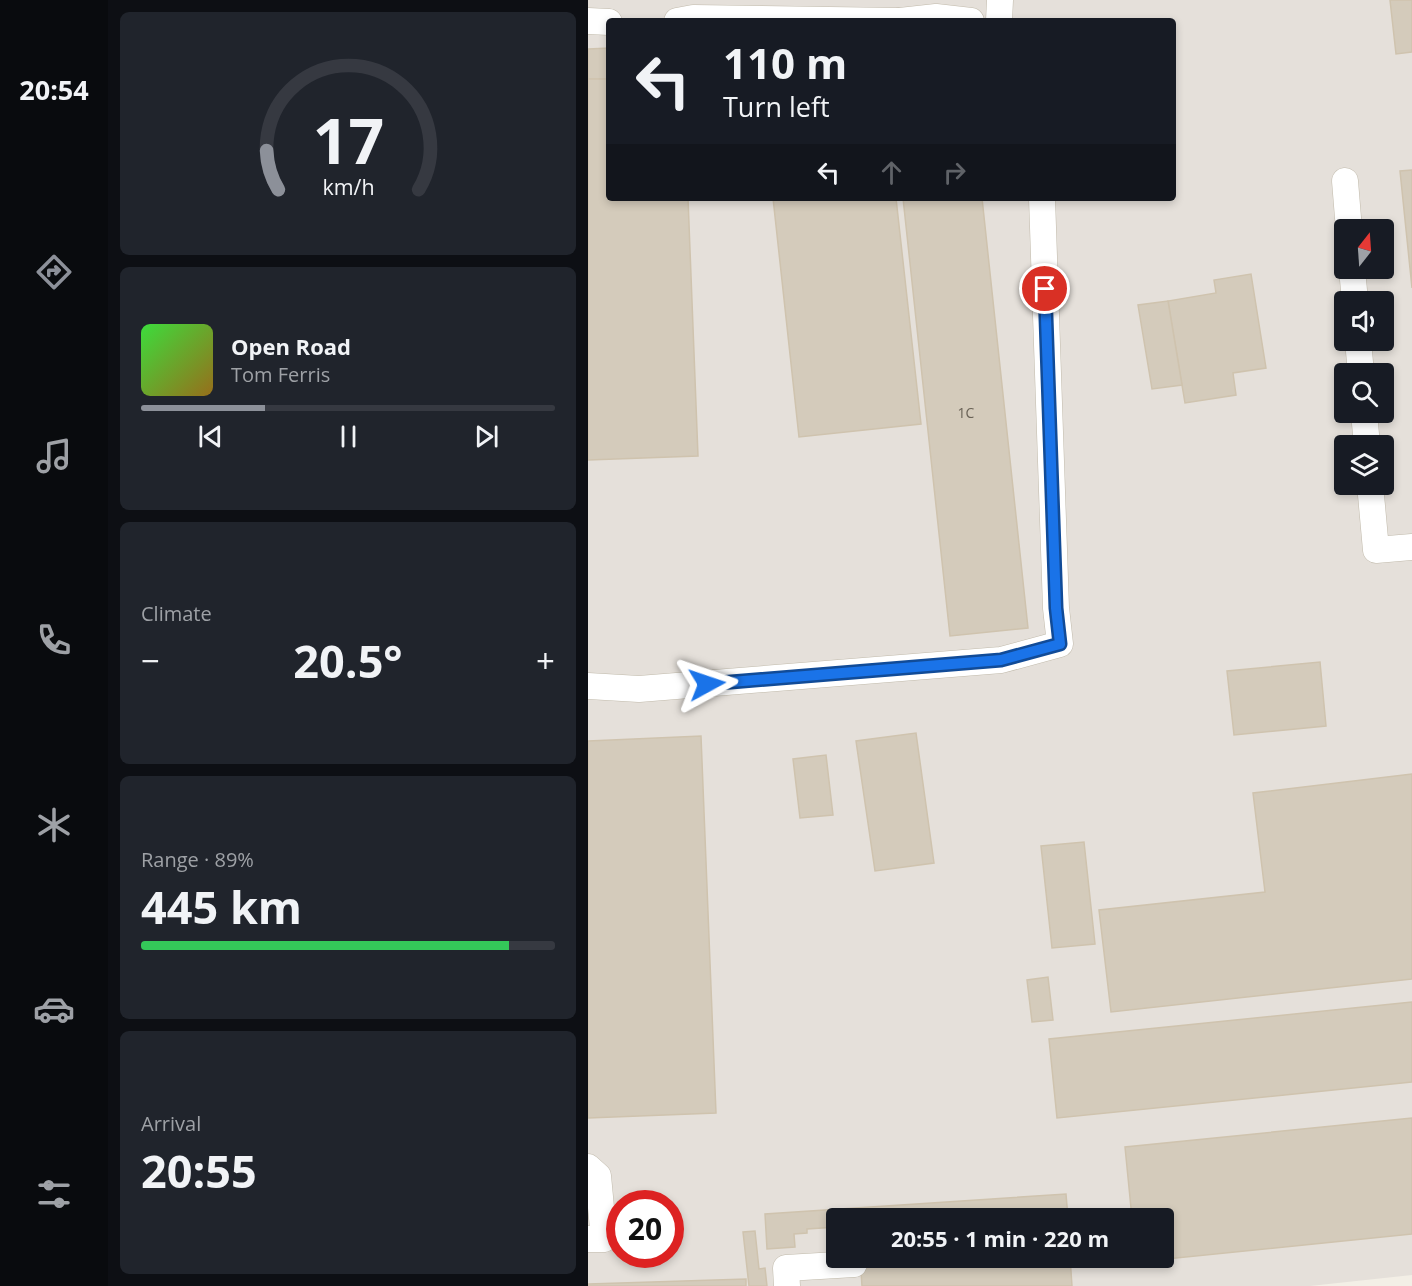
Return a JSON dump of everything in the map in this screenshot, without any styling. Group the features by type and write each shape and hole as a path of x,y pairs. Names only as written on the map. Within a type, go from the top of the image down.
{"lane":[{"path":"901,18 915,0"},
{"path":"999,18 1000,0"},
{"path":"927,18 944,18"},
{"path":"588,21 606,22"},
{"path":"1345,181 1348,219"},
{"path":"588,686 639,689 1001,660 1060,644 1056,608 1042,201"},
{"path":"1372,495 1376,550 1412,547"},
{"path":"588,1167 598,1176 604,1239 588,1239"},
{"path":"787,1286 786,1268 826,1266"}],"shaded area":[{"path":"588,0 1412,0 1412,1275 1310,1286 588,1286"}],"building":[{"path":"1390,0 1412,0 1412,52 1396,54"},
{"path":"606,48 606,79 588,79 588,49"},
{"path":"588,79 606,79 606,201 688,201 698,456 588,460"},
{"path":"1412,170 1412,288 1400,171"},
{"path":"773,201 896,201 921,424 799,437"},
{"path":"903,201 982,201 1028,628 950,636"},
{"path":"1251,274 1266,368 1233,373 1236,395 1185,403 1168,301 1216,293 1214,280"},
{"path":"1168,301 1182,385 1152,389 1138,305"},
{"path":"1320,662 1326,726 1234,735 1227,671"},
{"path":"916,733 934,863 875,871 856,741"},
{"path":"701,736 716,1113 588,1118 588,741"},
{"path":"826,755 833,815 800,818 793,759"},
{"path":"1412,774 1412,979 1111,1012 1099,910 1265,892 1253,793"},
{"path":"1084,842 1095,944 1052,948 1041,846"},
{"path":"1048,977 1053,1020 1032,1022 1027,980"},
{"path":"1412,1002 1412,1082 1057,1118 1049,1039"},
{"path":"1412,1118 1412,1234 1174,1258 1174,1208 1131,1208 1125,1147"},
{"path":"1066,1194 1067,1208 855,1208"},
{"path":"826,1210 826,1228 807,1229 807,1233 794,1234 795,1247 767,1249 765,1214"},
{"path":"755,1231 759,1269 765,1268 767,1286 749,1286 743,1232"},
{"path":"861,1268 1071,1268 1072,1286 862,1286"},
{"path":"746,1279 746,1286 588,1286 588,1284"}],"route":[{"path":"707,684 1001,660 1060,644 1056,608 1045,289"}]}
